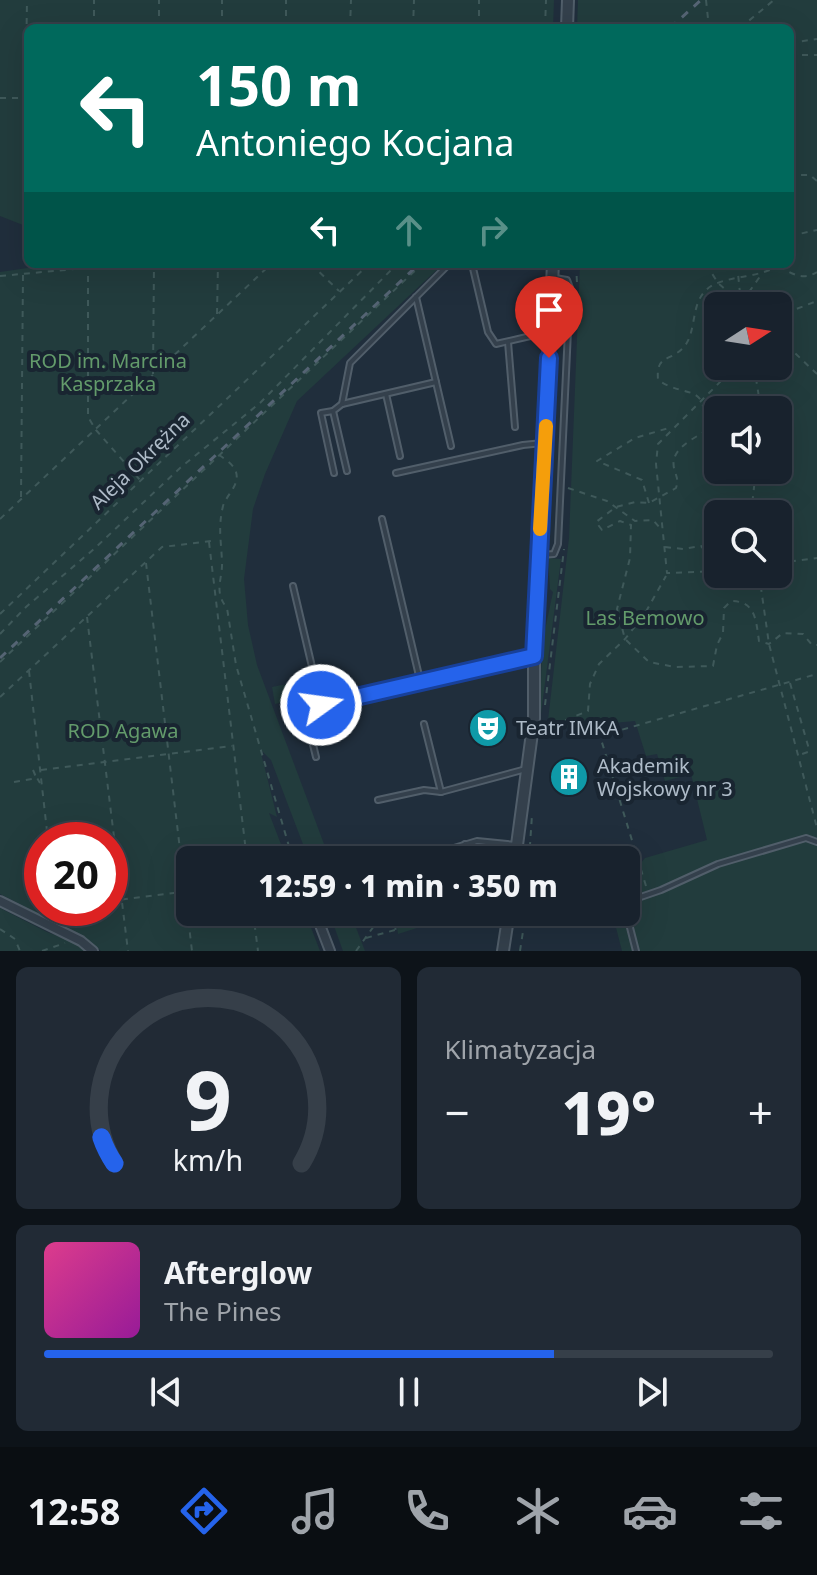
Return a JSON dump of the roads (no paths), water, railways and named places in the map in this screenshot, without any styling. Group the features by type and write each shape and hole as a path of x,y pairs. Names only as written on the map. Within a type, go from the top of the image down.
{"street":[{"path":"567,24 568,0"},
{"path":"517,845 534,718 534,656 553,268"},
{"path":"0,901 69,935 93,951"},
{"path":"320,926 330,951"},
{"path":"503,951 507,926"}],"lane":[{"path":"342,404 350,363 445,268"},
{"path":"473,268 488,332 496,344 550,332"},
{"path":"539,555 554,554 558,544 566,401 570,288 567,280 552,278"},
{"path":"416,297 451,446"},
{"path":"507,342 515,427"},
{"path":"334,473 321,413 333,411 342,404 436,382"},
{"path":"386,394 400,456"},
{"path":"333,411 347,471"},
{"path":"396,473 523,445 545,444"},
{"path":"382,519 420,681"},
{"path":"293,586 321,705"},
{"path":"316,757 305,712 321,705 534,656"},
{"path":"424,724 441,792"},
{"path":"378,800 424,790 441,792 526,769"},
{"path":"640,897 718,864 806,838 817,842"},
{"path":"459,846 487,841 517,845"},
{"path":"630,926 636,951"}],"railway":[{"path":"674,24 701,0"},
{"path":"0,658 415,268"}],"place":[{"name":"Teatr IMKA","path":"488,728"},
{"name":"Akademik Wojskowy nr 3","path":"569,777"}],"park label":[{"name":"ROD im. Marcina Kasprzaka","path":"108,372"},
{"name":"Las Bemowo","path":"645,618"},
{"name":"ROD Agawa","path":"123,731"}]}
